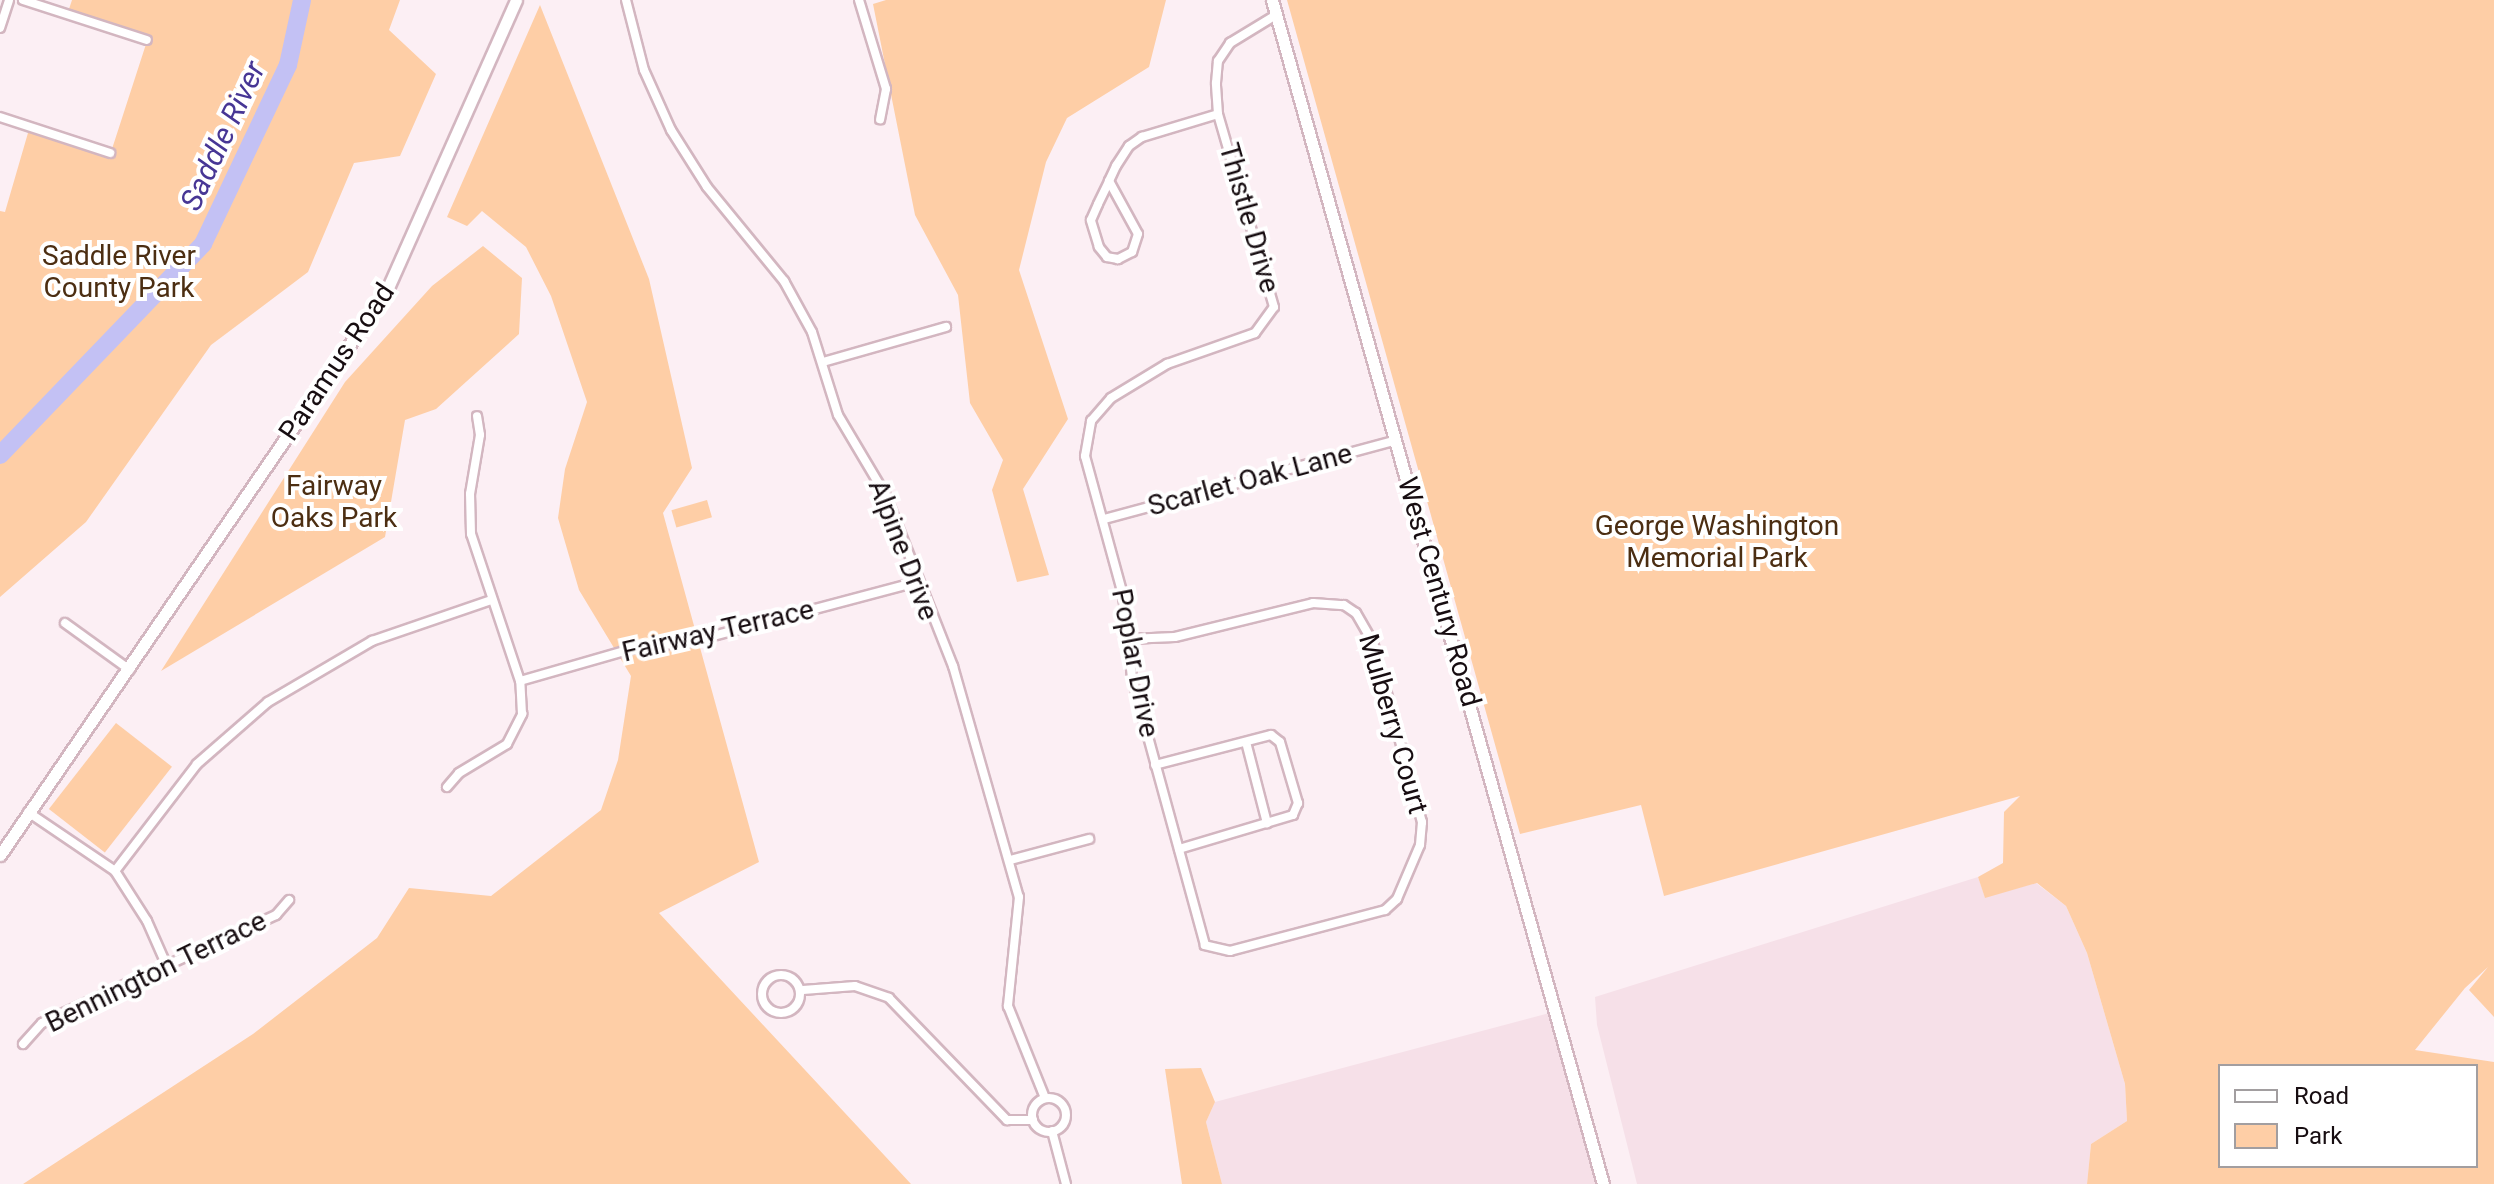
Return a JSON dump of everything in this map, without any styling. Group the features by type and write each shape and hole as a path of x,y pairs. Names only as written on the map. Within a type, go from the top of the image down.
{"main road":[{"name":"Paramus Road","path":"0,855 130,670 164,612 387,290 516,0"},
{"name":"West Century Road","path":"1272,0 1603,1184"}],"street":[{"path":"0,28 9,0"},
{"path":"23,0 147,40"},
{"name":"Alpine Drive","path":"626,0 644,70 671,130 707,187 784,281 823,362 838,415 886,496 917,582 953,666 1010,860 1020,912 1008,1006 1045,1098"},
{"path":"859,0 886,89 880,119"},
{"name":"Thistle Drive","path":"1111,398 1167,364 1255,333 1274,307 1218,114 1216,71 1223,52 1276,15"},
{"path":"1109,181 1138,234 1132,252 1118,259 1107,257 1092,234 1091,220 1109,181 1129,146 1142,137 1218,114"},
{"path":"0,117 110,153"},
{"path":"823,362 946,327"},
{"name":"Poplar Drive","path":"1111,398 1091,421 1084,441 1104,519 1128,639 1132,678 1205,945 1221,953 1238,949"},
{"path":"447,787 514,736 522,714 520,681 471,534 470,494 480,435 477,416"},
{"name":"Scarlet Oak Lane","path":"1104,519 1396,440"},
{"name":"Fairway Terrace","path":"520,681 635,648 690,642 917,582"},
{"path":"115,871 197,764 268,702 372,641 491,600"},
{"name":"Mulberry Court","path":"1128,639 1175,637 1327,602 1356,613 1373,642 1422,822 1420,845 1404,890 1385,910 1238,949"},
{"path":"65,623 130,670"},
{"path":"1155,765 1271,735 1280,742 1298,803 1293,815 1179,849"},
{"path":"1246,742 1267,823"},
{"path":"28,812 115,871 147,921 166,964"},
{"path":"1010,860 1089,839"},
{"name":"Bennington Terrace","path":"23,1044 42,1023 276,915 289,900"},
{"path":"803,990 785,1013 774,1011 762,1000 763,986 778,975 803,990 855,986 889,998 1007,1120 1033,1120"},
{"path":"1045,1098 1059,1100 1067,1113 1064,1124 1052,1131 1039,1128 1033,1120 1034,1106 1045,1098"},
{"path":"1052,1131 1066,1184"}],"shaded area":[{"path":"1978,877 1985,897 2036,883 2066,906 2087,953 2125,1084 2127,1121 2091,1144 2087,1184 1637,1184 1597,1025 1595,997"},
{"path":"1557,1011 1603,1184 1222,1184 1206,1122 1215,1102"}],"green space":[{"name":"Saddle River County Park","path":"72,0 400,0 389,30 436,74 400,156 354,163 308,272 211,345 86,522 0,597 0,211 5,212 30,126 111,152 147,41 67,15"},
{"path":"886,0 1166,0 1149,67 1067,118 1046,162 1019,270 1068,419 1023,489 1049,575 1017,582 992,490 1003,460 970,403 958,295 915,215 873,4"},
{"name":"George Washington Memorial Park","path":"1287,0 2494,0 2494,1017 2469,990 2488,967 2465,988 2415,1050 2494,1062 2494,1184 2087,1184 2091,1144 2127,1121 2125,1084 2087,953 2066,906 2037,883 1985,898 1978,877 2003,863 2004,812 2020,796 1664,896 1641,805 1520,834"},
{"path":"540,5 649,279 692,468 663,513 759,862 659,913 911,1184 23,1184 253,1034 377,938 409,888 491,896 601,810 618,760 631,676 579,590 558,518 565,469 587,402 551,296 526,247 482,211 467,226 447,217"},
{"name":"Fairway Oaks Park","path":"483,246 522,278 519,334 436,409 405,420 385,537 161,671 345,382 432,286"},
{"path":"707,500 712,517 676,528 671,510"},
{"path":"116,723 172,767 105,853 49,809"},
{"path":"1201,1068 1215,1102 1206,1122 1222,1184 1182,1184 1165,1069"}],"waterway":[{"name":"Saddle River","path":"0,455 203,244 288,65 302,0"}]}
